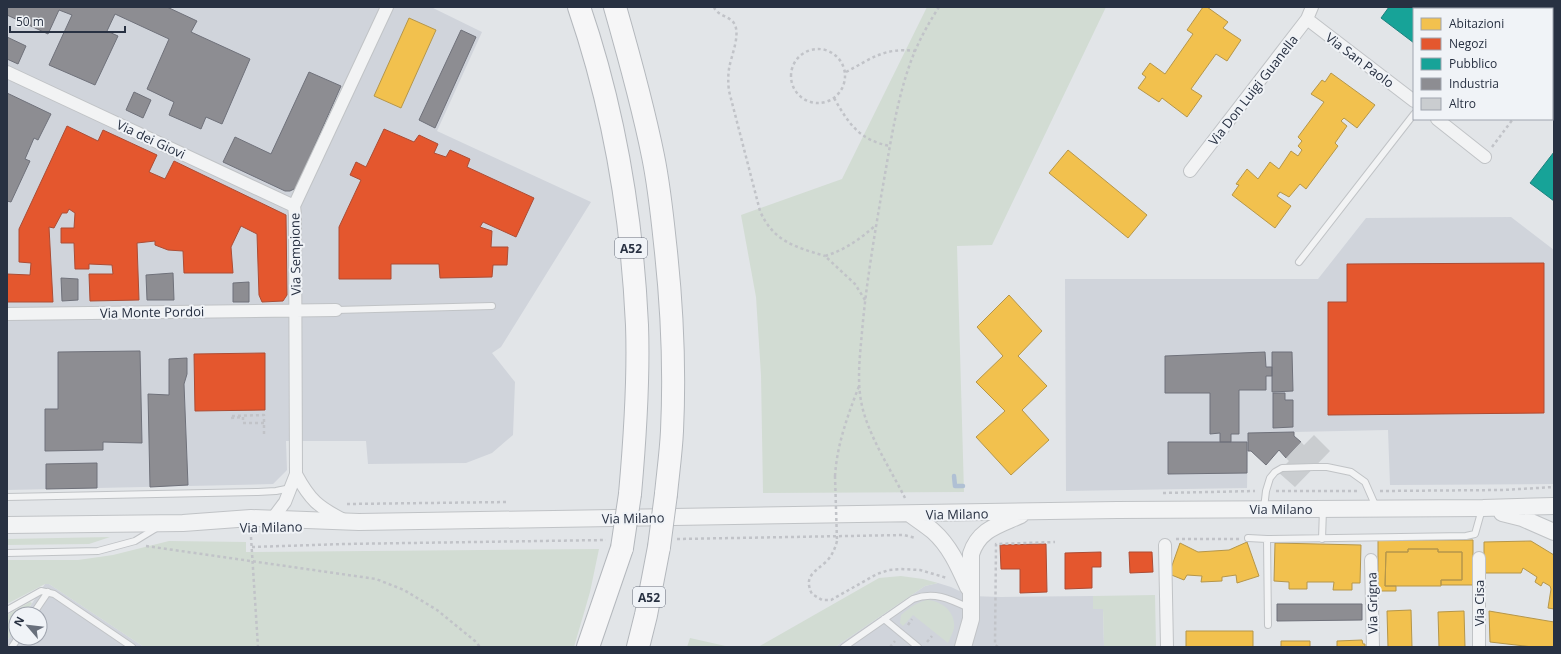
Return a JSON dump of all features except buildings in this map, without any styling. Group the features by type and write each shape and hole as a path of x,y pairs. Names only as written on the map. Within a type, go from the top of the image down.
{"highway":[{"name":"A52","path":"579,7 598,69 611,121 620,168 628,221 637,332 635,430 630,494 622,548 599,647"},
{"name":"A52","path":"615,7 629,56 653,157 662,213 672,319 672,430 666,494 659,547 638,647"},
{"path":"588,647 622,548"}],"street":[{"name":"Via Sempione","path":"273,518 284,502 296,474 296,311 294,206 386,7"},
{"name":"Via Don Luigi Guanella","path":"1190,171 1307,19 1312,7"},
{"name":"Via San Paolo","path":"1307,19 1413,100"},
{"name":"Via dei Giovi","path":"7,72 294,206"},
{"path":"1438,120 1485,157"},
{"name":"Via Monte Pordoi","path":"7,314 336,310"},
{"name":"Via Sempione","path":"296,474 308,495 316,504 325,510 352,521"},
{"name":"Via Milano","path":"183,523 251,518 352,521 1554,506"},
{"path":"1483,508 1522,518 1554,532"},
{"path":"967,645 971,609 971,554 977,540 986,531 1028,512"},
{"path":"910,514 934,531 945,543 953,555 970,590"},
{"name":"Via Milano","path":"7,526 183,523 251,528 286,528 352,521"},
{"path":"1167,647 1168,542"},
{"name":"Via Cisa","path":"1479,558 1479,647"},
{"name":"Via Grigna","path":"1372,560 1372,647"}],"lane":[{"path":"1299,262 1413,115"},
{"path":"336,310 492,306"},
{"path":"1264,509 1266,491 1270,478 1275,472 1282,468 1327,467 1351,472 1365,482 1377,508"},
{"path":"7,497 258,492 291,488"},
{"path":"1248,538 1322,539 1466,536 1475,534 1483,508"},
{"path":"1322,539 1323,509"},
{"path":"7,553 98,551 135,541 165,523"},
{"path":"1266,539 1268,625"},
{"path":"7,610 41,591 48,592 54,594 132,647"},
{"path":"38,606 48,592"},
{"path":"847,645 913,599 928,595 946,598 971,609"},
{"path":"884,619 918,647"}],"path":[{"path":"714,7 736,26 736,35 729,71 729,91 754,189 762,215 768,227 779,238 799,248 825,256 855,284 865,301"},
{"path":"905,498 872,432 862,403 859,384 860,364 865,301 890,146 900,99 915,50 925,29 939,7"},
{"path":"846,72 885,52 902,49 915,50"},
{"path":"811,50 825,50 837,56 843,63 846,72 840,94 825,102 816,103 807,101 799,96 791,79 792,69 796,61 802,54 811,50"},
{"path":"834,98 848,122 861,134 878,143 890,146"},
{"path":"1485,157 1512,120"},
{"path":"825,256 836,253 856,242 877,224"},
{"path":"859,384 844,427 836,456 836,548 832,555 813,572 810,577 808,583 812,594 822,600 831,600 864,580 889,570 920,570 953,580"},
{"path":"264,423 243,423 243,418 231,418 231,416 264,415 264,423 264,434"},
{"path":"1160,493 1503,490 1554,487"},
{"path":"251,537 258,647"},
{"path":"1168,542 1248,538"},
{"path":"135,541 148,547 376,579 404,590 437,610 475,641 480,647"},
{"path":"998,647 995,645 996,544 1055,542"},
{"path":"252,547 344,544"}],"shaded area":[{"path":"7,7 431,7 482,32 437,131 591,202 501,347 492,353 515,382 513,435 492,453 466,463 368,464 366,441 286,441 287,470 273,484 7,490"},
{"path":"927,7 1106,7 992,245 957,246 964,492 763,493 761,375 756,297 741,215 842,179"},
{"path":"1511,217 1554,250 1554,484 1390,485 1388,430 1248,433 1247,488 1066,491 1065,279 1318,279 1366,218"},
{"path":"110,537 89,544 7,545 7,539"},
{"path":"169,541 246,542 246,552 599,549 590,592 574,647 144,647 49,584 45,584 7,604 7,560 78,560 113,555"},
{"path":"901,576 938,583 925,586 835,647 758,647 879,578"},
{"path":"938,583 970,596 1093,596 1093,609 1103,609 1104,647 835,647 925,586"},
{"path":"45,584 49,584 144,647 7,647 8,639 8,646 48,646 48,606 30,606"},
{"path":"1155,595 1156,647 1104,647 1103,609 1093,609 1093,596"},
{"path":"926,600 942,604 950,612 954,622 954,628 948,643 913,615 903,626 900,623 901,615 913,606"},
{"path":"30,602 32,603 30,606 23,606"},
{"path":"8,614 7,641 7,615"},
{"path":"690,638 730,647 687,647"}],"waterway":[{"path":"954,476 955,486 963,486"}]}
